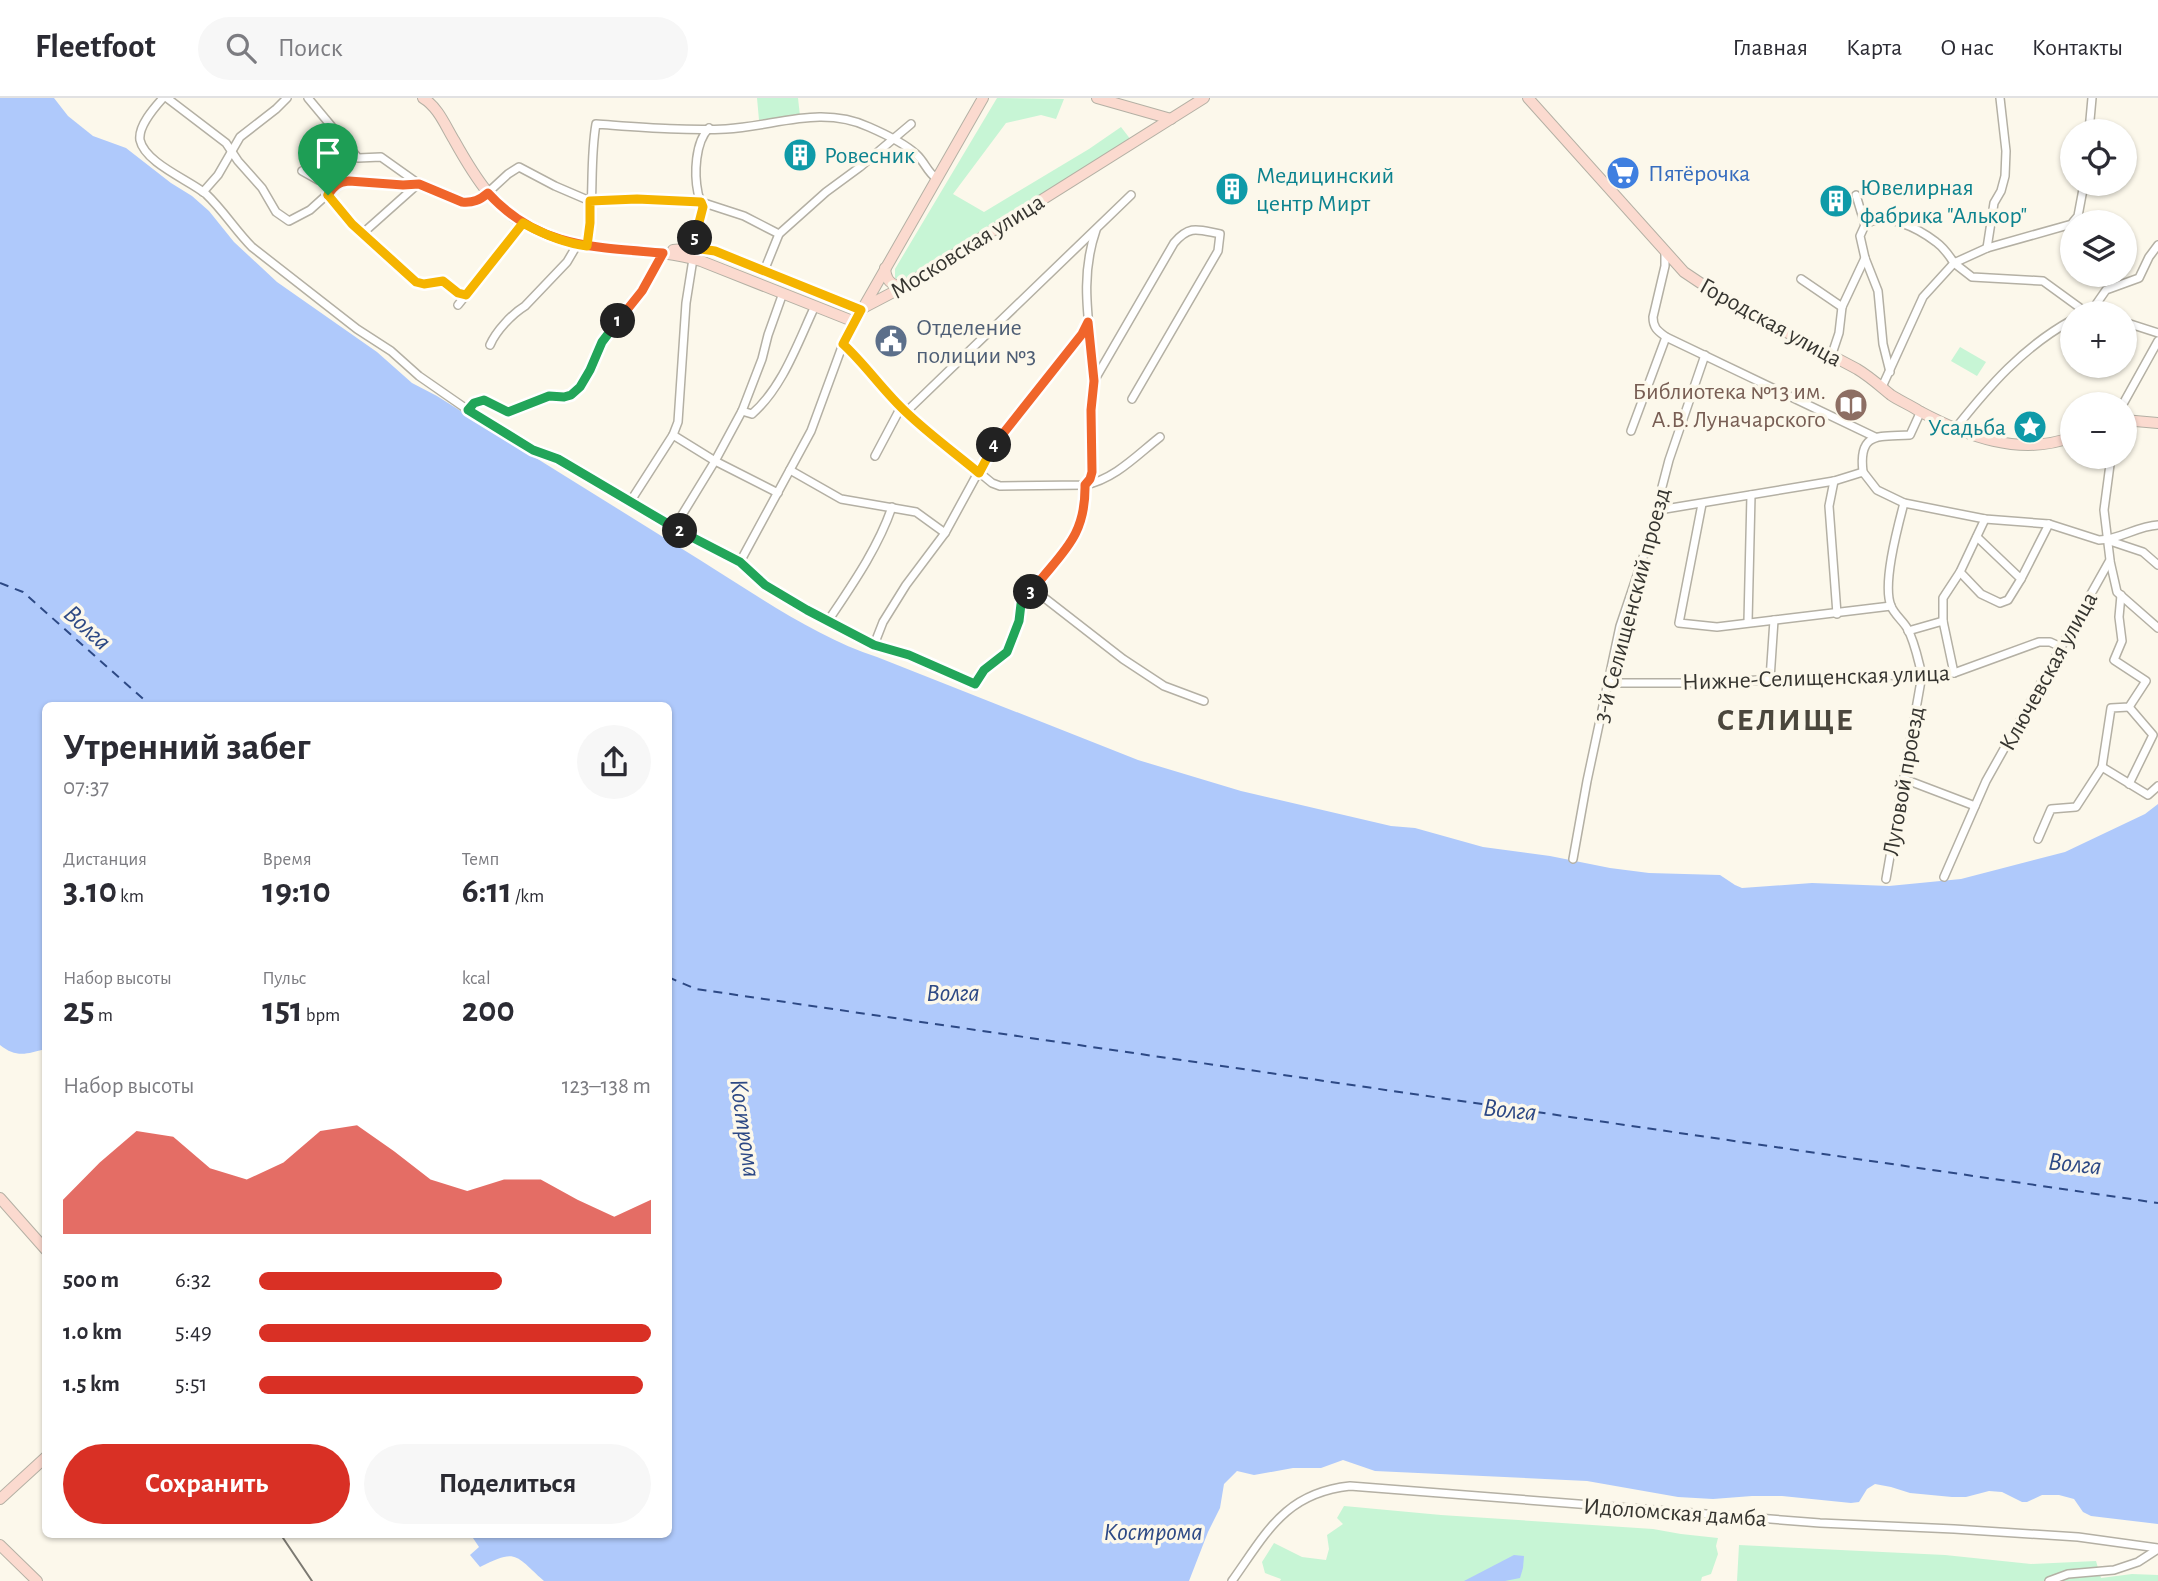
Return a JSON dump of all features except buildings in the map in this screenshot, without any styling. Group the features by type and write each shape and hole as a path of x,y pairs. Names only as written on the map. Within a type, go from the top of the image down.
{"street":[{"path":"341,182 310,210 289,221 276,212 262,188 226,143 165,98 144,125 140,135 140,142 145,150 173,174 203,192 218,205 231,225 252,247 357,329 391,351 419,376 468,410 533,450 558,459 674,528 740,562 765,585 828,621 874,645 909,655 975,684 984,670 1007,652 1019,621 1021,604 1073,539 1084,512 1085,485 1092,472 1091,410 1094,381 1086,299 1087,269 1089,252 1097,230"},
{"path":"203,192 218,175 240,136 287,98"},
{"path":"308,98 358,158 381,157 419,184 462,202 474,201 488,193 519,167 555,187 590,201 637,199 701,202 744,216 779,234"},
{"path":"428,99 488,193 523,223 544,234 582,246 663,253 715,251 861,310 983,98"},
{"path":"1097,98 1171,119"},
{"name":"Московская улица","path":"740,562 811,431 843,344 861,310 1204,98"},
{"name":"Городская улица","path":"1528,98 1684,272 1714,293 1860,371 1892,396 1955,429 2003,444 2039,446 2060,440"},
{"path":"1987,248 1994,203 2005,176 2006,151 2000,98"},
{"path":"2090,119 2092,98"},
{"path":"490,345 518,310 525,306 582,246 590,223 596,124 726,129 826,116 851,120 870,127 916,153 929,173 937,179"},
{"path":"764,271 779,234 826,192 911,124"},
{"path":"630,502 673,435 678,422 686,303 703,207 698,195 699,145 709,128"},
{"path":"302,171 317,180 419,184"},
{"path":"363,233 419,184"},
{"path":"328,195 363,233 416,282 424,284 443,281 458,293 466,295"},
{"path":"875,456 904,410 1131,195"},
{"path":"1856,195 1865,225"},
{"path":"1890,372 1883,344 1878,291 1860,236 1865,225 1873,220 1886,219 1917,230 1938,243 1954,263 1972,277 2043,281 2071,301"},
{"path":"458,305 523,223"},
{"path":"1882,387 1923,297 1954,263 1987,248 2060,227"},
{"path":"1094,381 1182,233 1191,229 1220,234 1218,251 1132,399"},
{"path":"2097,301 2106,290 2139,278 2158,245"},
{"path":"1665,251 1665,266 1653,325 1666,337 1875,437 1910,435 1921,411"},
{"path":"468,410 474,403 484,400 503,411 512,411 549,396 571,395 580,387 602,342 642,291 663,253"},
{"path":"693,253 855,321"},
{"path":"1831,357 1839,333 1842,307 1865,258"},
{"path":"885,268 890,283 903,286"},
{"path":"1801,279 1842,307"},
{"path":"674,528 742,411 783,293"},
{"path":"742,411 752,414 771,391 816,306"},
{"path":"874,645 883,622 906,585 945,533 992,447 1077,341 1088,322"},
{"path":"2137,326 2158,333"},
{"path":"1955,429 1990,384 2060,327"},
{"path":"1631,431 1666,337"},
{"path":"2130,392 2158,341"},
{"path":"843,344 904,410 979,473 1000,486 1085,485 1108,478 1160,437"},
{"name":"3-й Селищенский проезд","path":"1573,859 1620,626 1659,510 1669,460 1705,355"},
{"path":"2137,421 2158,423"},
{"path":"673,435 778,494"},
{"path":"1875,437 1866,443 1863,472 1877,490 1904,503 1985,519 2049,524 2143,552 2158,565"},
{"path":"2109,469 2104,510 2115,586 2117,592 2158,628"},
{"path":"790,470 841,499 916,512 945,533"},
{"path":"1659,510 1833,481 1863,472"},
{"path":"1833,481 1829,506 1838,614"},
{"path":"1748,622 1751,495"},
{"path":"1702,504 1679,623 1717,627 1891,606 1889,591 1894,545 1904,503"},
{"path":"828,621 858,575 885,526 892,507"},
{"path":"1954,673 1943,621 1943,597 1960,572 1985,519"},
{"path":"1960,572 1981,594 2000,603 2008,600 2049,524"},
{"path":"2107,540 2145,526 2158,525"},
{"path":"1977,537 2021,579"},
{"name":"Ключевская улица","path":"1944,877 1986,781 2110,560"},
{"path":"1033,589 1133,666 1164,686 1204,701"},
{"path":"2121,595 2119,617 2122,641 2114,660 2146,681 2129,707"},
{"name":"Луговой проезд","path":"1885,880 1922,675 1916,649 1908,631 1891,606"},
{"path":"1770,679 1774,620"},
{"path":"1908,631 1943,621"},
{"name":"Нижне-Селищенская улица","path":"1607,683 1681,683 1954,673 2039,642 2050,642 2061,647"},
{"path":"2038,839 2051,809 2076,807 2102,767 2111,708 2129,707"},
{"path":"2129,707 2153,735 2129,784"},
{"path":"2102,767 2148,795 2158,786"},
{"path":"1904,779 1975,806"},
{"path":"0,1198 42,1245"},
{"path":"0,1499 42,1461"},
{"name":"Идоломская дамба","path":"1232,1581 1284,1513 1302,1499 1350,1486 1820,1523 2078,1537 2158,1548"},
{"path":"0,1545 37,1581"},
{"path":"2049,1581 2068,1574 2114,1570 2137,1562 2158,1548"}],"green space":[{"path":"757,98 798,98 800,116 759,120"},
{"path":"997,98 1064,99 1056,119 1041,115 1006,123 953,194 984,212 1121,127 1131,140 906,278 895,278 895,269"},
{"path":"1960,347 1986,362 1977,376 1951,361"},
{"path":"1344,1506 1653,1529 1718,1538 1718,1554 1711,1574 1702,1577 1701,1581 1280,1581 1281,1579 1265,1573 1262,1562 1274,1543 1302,1557 1326,1560 1329,1549 1327,1535 1343,1524 1337,1518"},
{"path":"1739,1545 1945,1555 2031,1564 2096,1561 2101,1578 2132,1574 2158,1575 2158,1581 1737,1581"}],"water":[{"path":"0,98 54,98 68,116 93,136 126,148 192,196 209,211 234,242 277,282 377,352 412,383 786,614 854,649 1138,760 1241,791 1391,826 1415,828 1483,847 1649,873 1720,875 1742,888 1812,883 1889,886 1961,879 2065,852 2145,814 2158,804 2158,1524 2091,1516 2083,1512 2074,1499 2059,1495 2042,1495 2022,1502 2002,1492 1989,1491 1966,1497 1952,1497 1910,1493 1875,1484 1867,1489 1859,1502 1851,1503 1782,1496 1713,1499 1678,1497 1587,1481 1375,1471 1343,1460 1321,1468 1293,1468 1254,1475 1237,1471 1224,1484 1220,1508 1189,1581 544,1581 515,1557 502,1558 480,1567 470,1555 479,1547 473,1538 672,1538 672,702 42,702 42,1050 17,1053 0,1045"},
{"path":"1514,1555 1524,1556 1520,1578 1505,1581 1464,1581"}],"ferry route":[{"path":"0,583 23,592 147,702"},
{"path":"672,979 696,989 2158,1203"}],"railway":[{"path":"283,1538 312,1581"}],"place":[{"name":"Ровесник","path":"800,155"},
{"name":"Пятёрочка","path":"1623,173"},
{"name":"Медицинский центр Мирт","path":"1232,189"},
{"name":"Ювелирная фабрика \"Алькор\"","path":"1836,201"},
{"name":"Отделение полиции №3","path":"891,341"},
{"name":"Библиотека №13 им. А.В. Луначарского","path":"1851,405"},
{"name":"Усадьба","path":"2030,427"}],"district":[{"name":"СЕЛИЩЕ","path":"1786,719"}],"route":[{"path":"328,195 335,186 349,181 419,184 462,202 474,201 488,193 523,223 571,244 587,246 663,253 642,291 602,342 580,387 571,395 549,396 508,412 484,400 474,403 468,410 533,450 558,459 674,528 740,562 765,585 874,645 909,655 975,684 984,670 1007,652 1019,621 1021,604 1073,539 1084,512 1085,485 1092,472 1091,410 1094,381 1088,322 1082,334 1036,394 992,447 979,473 906,412 843,344 861,310 715,251 694,248 703,207 701,202 637,199 590,201 587,246 577,245 571,244 544,234 523,223 466,295 458,293 443,281 424,284 411,279 352,224 328,195"}],"water label":[{"name":"Волга","path":"88,627"},
{"name":"Волга","path":"953,992"},
{"name":"Волга","path":"1510,1109"},
{"name":"Кострома","path":"746,1128"},
{"name":"Волга","path":"2075,1163"},
{"name":"Кострома","path":"1153,1531"}]}
